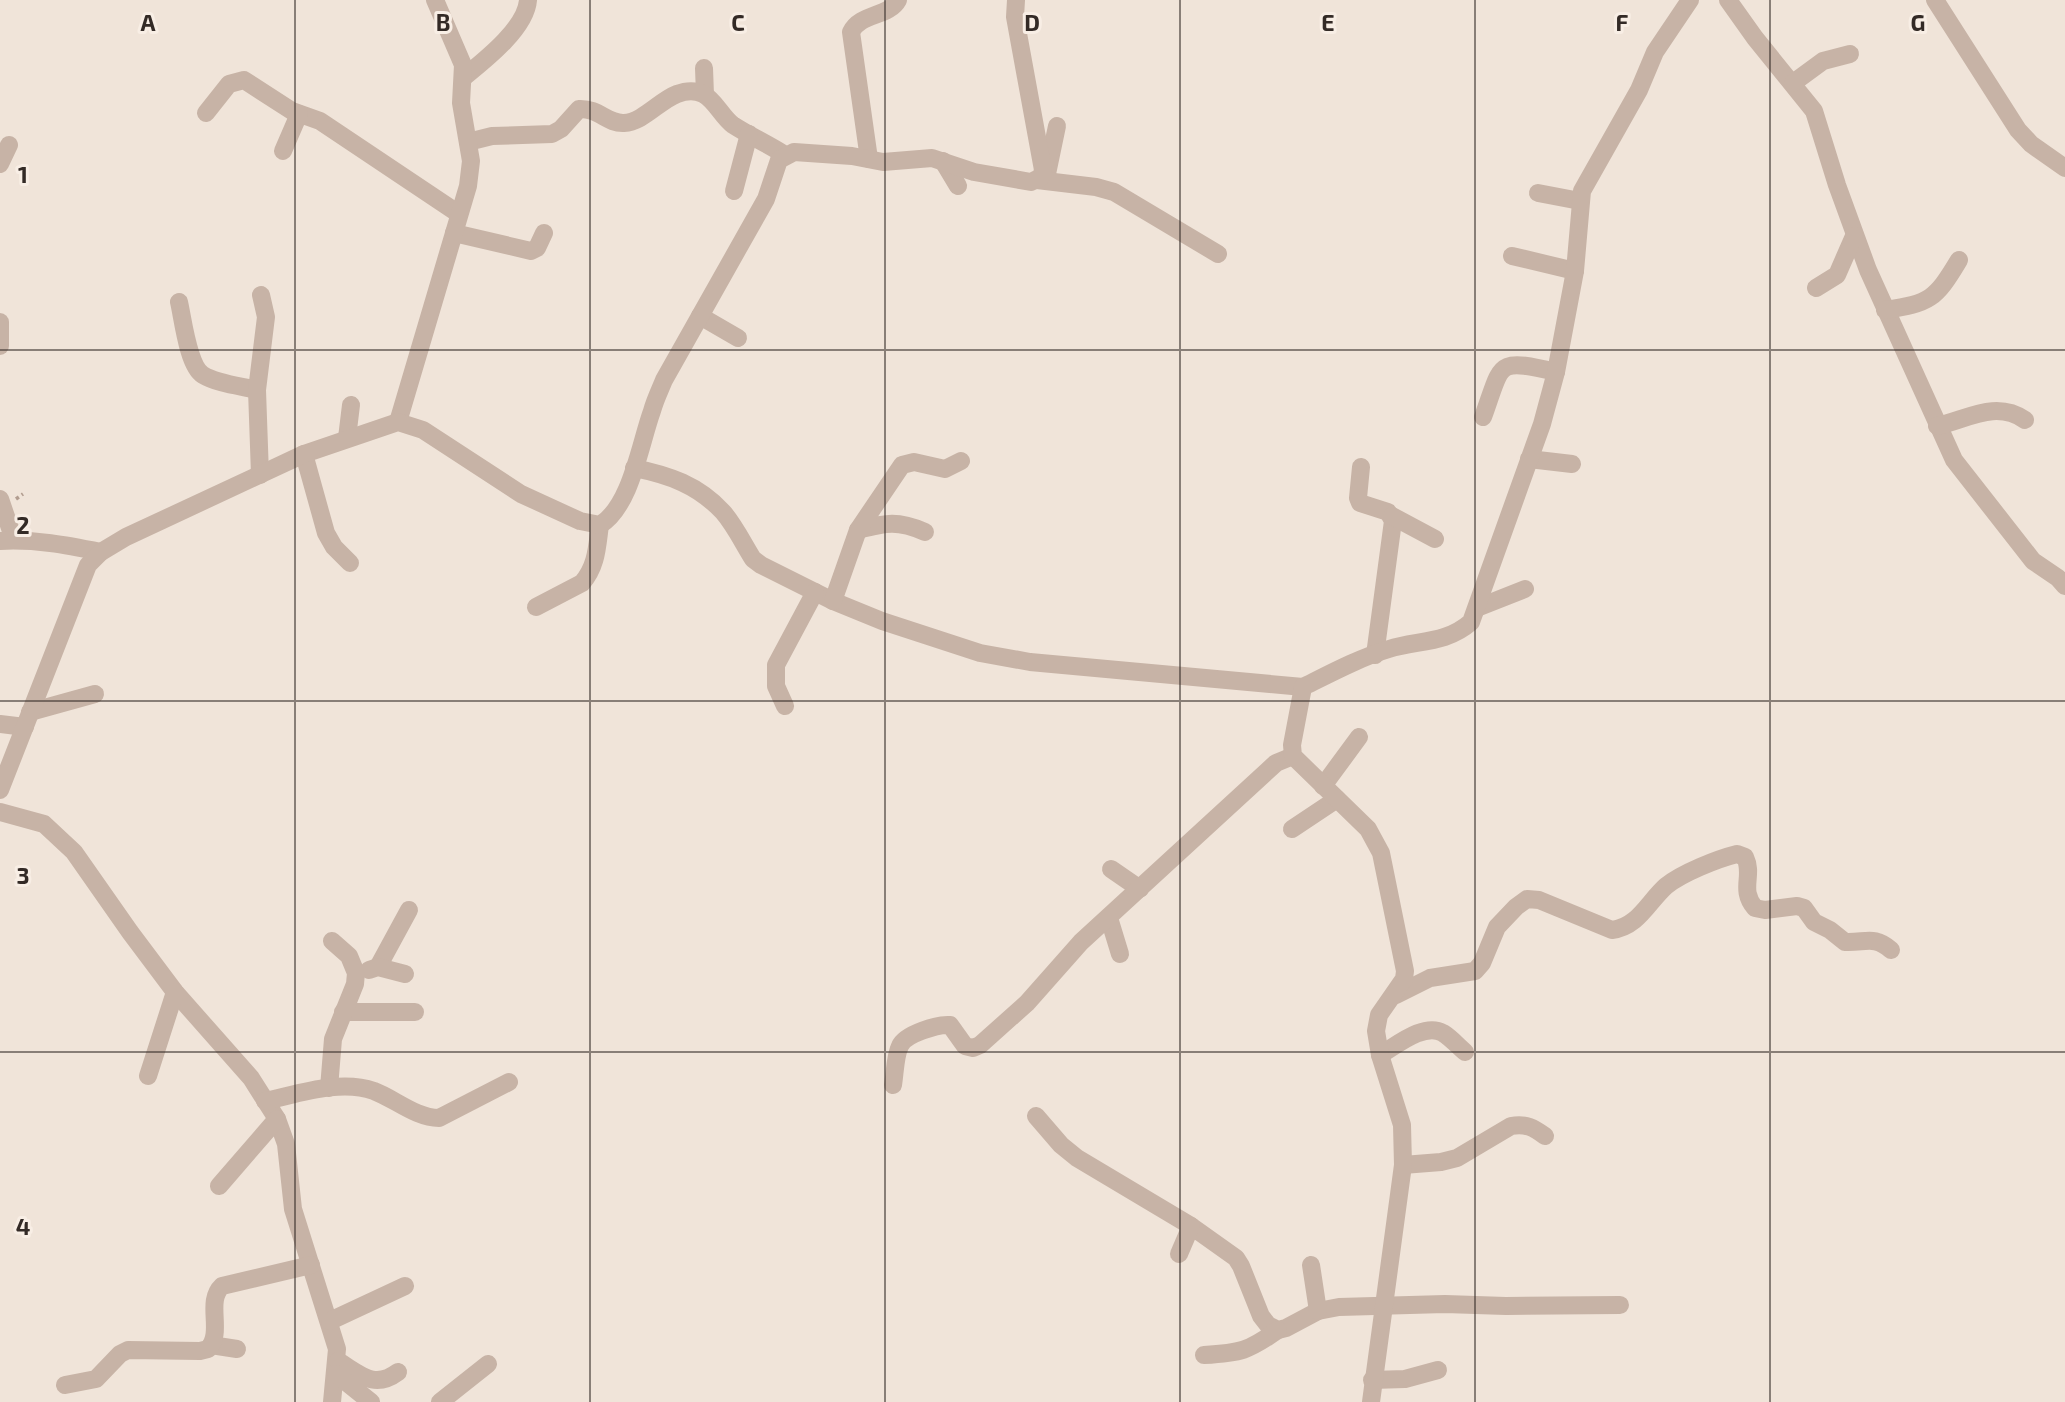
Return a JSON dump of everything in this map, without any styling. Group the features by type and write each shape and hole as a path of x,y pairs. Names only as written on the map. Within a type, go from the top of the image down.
{"street":[{"path":"398,422 460,214 471,161 461,103 464,77 459,52 435,0"},
{"path":"464,77 500,46 523,17 528,0"},
{"path":"869,159 851,32 857,23 894,6 898,0"},
{"path":"1016,0 1015,17 1043,170 1042,181"},
{"path":"634,468 669,475 694,489 721,510 754,559 775,573 882,621 980,653 1030,662 1303,687 1390,649 1450,637 1471,622 1477,608 1556,372 1575,271 1580,201 1585,183 1639,90 1655,52 1690,0"},
{"path":"1728,0 1814,111 1854,236 1954,460 2033,561 2065,586"},
{"path":"1935,0 2018,130 2031,144 2065,168"},
{"path":"1793,83 1823,61 1850,54"},
{"path":"704,68 705,95"},
{"path":"206,113 229,85 243,80 299,114 320,121 460,214"},
{"path":"468,142 492,136 552,134 562,129 579,109 591,108 610,120 625,123 678,94 693,91 705,95 731,124 785,155"},
{"path":"283,151 299,114"},
{"path":"1042,181 1057,126"},
{"path":"734,191 749,134"},
{"path":"0,164 9,145"},
{"path":"536,607 582,583 587,577 594,564 600,525 615,511 634,468 664,380 766,199 779,160 785,155 794,152 893,162 918,158 943,160 974,172 1031,182 1096,187 1114,192 1218,254"},
{"path":"943,160 958,186"},
{"path":"1538,193 1580,201"},
{"path":"454,233 531,251 537,248 544,233"},
{"path":"1816,288 1830,281 1842,269 1854,236"},
{"path":"1513,256 1575,271"},
{"path":"1885,310 1917,305 1934,296 1959,260"},
{"path":"260,475 257,390 259,358 266,326 261,295"},
{"path":"179,302 193,361 200,373 211,379 257,390"},
{"path":"700,316 738,338"},
{"path":"0,321 0,346"},
{"path":"1483,417 1499,372 1508,364 1521,364 1556,372"},
{"path":"347,438 351,405"},
{"path":"1937,426 1961,421 1987,411 2014,412 2025,420"},
{"path":"0,790 88,565 101,552 127,537 303,454 398,422 423,429 521,494 580,521 600,525"},
{"path":"303,454 326,533 334,547 350,563"},
{"path":"1529,459 1572,464"},
{"path":"834,601 858,530 902,465 915,461 945,469 961,461"},
{"path":"1362,467 1358,498 1360,503 1435,538"},
{"path":"0,499 7,540 56,542 101,552"},
{"path":"1375,655 1394,521 1392,516"},
{"path":"858,530 893,522 925,532"},
{"path":"1477,608 1525,589"},
{"path":"785,706 776,686 776,665 816,592"},
{"path":"1303,687 1293,756 1368,829 1381,853 1405,971 1404,979 1379,1015 1376,1031 1380,1055 1402,1125 1403,1165 1371,1402"},
{"path":"0,724 27,719 95,694"},
{"path":"1323,786 1359,737"},
{"path":"893,1085 900,1046 906,1039 940,1024 950,1025 965,1046 973,1048 980,1045 1027,1003 1081,942 1276,763 1293,756"},
{"path":"1292,829 1337,799"},
{"path":"0,812 44,824 74,852 175,992 251,1078 277,1119 286,1144 293,1209 337,1349 332,1402"},
{"path":"1387,1000 1430,978 1475,971 1482,963 1497,928 1516,906 1527,899 1539,900 1612,930 1622,929 1631,924 1667,886 1713,862 1737,854 1745,857 1749,866 1745,890 1755,908 1804,908 1814,922 1830,930 1845,943 1876,940 1891,950"},
{"path":"1111,869 1140,890"},
{"path":"379,967 409,910"},
{"path":"1109,918 1120,954"},
{"path":"329,1088 332,1039 355,984 356,974 349,956 331,941"},
{"path":"356,974 379,967 405,974"},
{"path":"148,1076 175,992"},
{"path":"343,1012 415,1012"},
{"path":"1380,1055 1423,1031 1433,1030 1445,1034 1465,1052"},
{"path":"265,1101 329,1088 352,1087 374,1091 435,1118 445,1116 509,1082"},
{"path":"1037,1116 1061,1145 1077,1158 1191,1226 1236,1258 1261,1315 1268,1325 1278,1330"},
{"path":"219,1186 277,1119"},
{"path":"1403,1165 1457,1158 1518,1125 1534,1128 1545,1136"},
{"path":"1179,1254 1191,1226"},
{"path":"211,1345 214,1338 215,1297 222,1286 311,1265"},
{"path":"1311,1265 1318,1311"},
{"path":"330,1321 405,1286"},
{"path":"1204,1355 1236,1353 1248,1349 1278,1330 1318,1311 1339,1307 1619,1305"},
{"path":"65,1385 96,1379 120,1354 128,1350 200,1351 211,1345 237,1349"},
{"path":"440,1402 488,1364"},
{"path":"337,1367 378,1381 386,1381 398,1372"},
{"path":"337,1367 371,1402"},
{"path":"1372,1380 1412,1378 1438,1370"}]}
